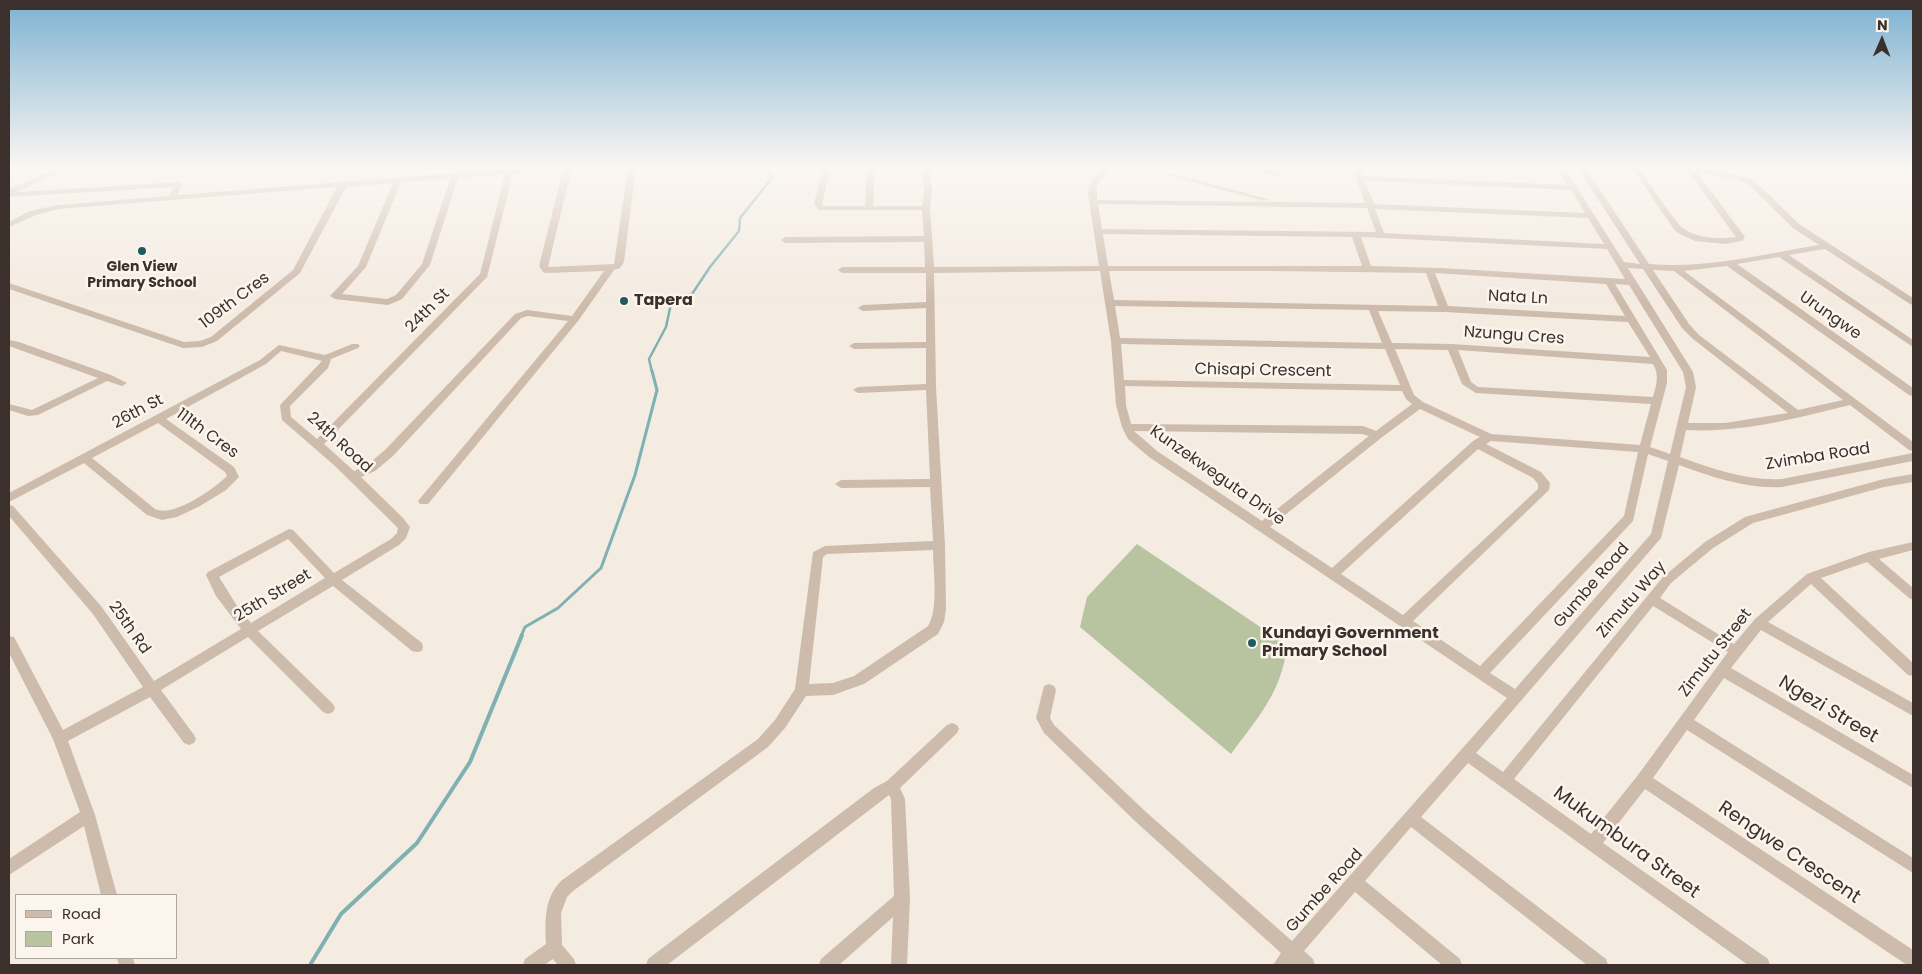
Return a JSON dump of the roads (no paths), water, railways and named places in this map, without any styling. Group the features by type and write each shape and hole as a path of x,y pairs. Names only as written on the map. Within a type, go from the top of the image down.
{"street":[{"path":"9,224 36,212"},
{"name":"109th Cres","path":"9,286 183,345 202,344 224,333 297,272 328,212"},
{"path":"385,212 362,267 335,296 388,302 399,297 426,265 443,212"},
{"name":"24th St","path":"317,445 484,275 500,212"},
{"path":"557,212 544,269 611,268 617,266 620,262 626,212"},
{"path":"802,690 832,690 859,680 913,645 933,630 938,622 940,609 939,544 931,388 931,305 926,212"},
{"name":"Kunzekweguta Drive","path":"1096,212 1103,268 1116,341 1120,405 1132,436 1153,454 1334,573 1516,697"},
{"path":"1373,212 1381,235"},
{"path":"1513,212 1591,216"},
{"name":"Gumbe Road","path":"1281,965 1356,882 1657,535 1691,387 1688,372 1589,212"},
{"path":"1611,212 1684,326 1796,414"},
{"path":"1667,212 1679,230 1695,238 1725,241 1742,237 1723,212"},
{"path":"1782,212 1796,226 1913,302"},
{"path":"1098,231 1381,235 1610,247"},
{"path":"1356,236 1367,269"},
{"path":"785,240 928,238"},
{"path":"1622,265 1676,269 1728,263 1827,246"},
{"path":"1781,254 1913,344"},
{"name":"Urungwe","path":"1728,263 1913,393"},
{"path":"424,502 575,319 611,268"},
{"path":"842,270 930,271 1103,268 1367,269 1633,282"},
{"path":"1676,269 1851,401 1912,456"},
{"path":"1430,271 1444,309"},
{"path":"1481,674 1629,518 1644,450 1662,383 1662,370 1609,282"},
{"name":"Nata Ln","path":"1110,302 1444,309 1632,319"},
{"path":"863,308 931,305"},
{"path":"1262,527 1419,404 1410,397 1372,307"},
{"path":"352,477 371,468 389,453 518,316 527,313 575,319"},
{"path":"1116,341 1452,347"},
{"path":"9,344 122,383"},
{"path":"854,346 932,345"},
{"path":"326,358 356,346"},
{"name":"Nzungu Cres","path":"1657,361 1452,347 1467,384 1476,390 1657,401"},
{"name":"26th St","path":"9,498 263,362 279,348 326,358"},
{"name":"24th Road","path":"326,358 326,364 289,400 284,411 286,418 404,527"},
{"path":"9,407 28,414 34,413 107,377"},
{"name":"Chisapi Crescent","path":"1118,383 1407,388"},
{"path":"858,390 931,388"},
{"path":"1682,426 1703,428 1730,427 1851,401"},
{"name":"Zvimba Road","path":"1419,404 1489,436 1644,450 1735,480 1767,484 1782,483 1912,456"},
{"name":"111th Cres","path":"84,458 151,512 161,516 183,510 227,484 234,474 230,470 159,419"},
{"path":"1127,427 1363,430 1377,435"},
{"path":"1334,573 1477,444 1489,436"},
{"path":"1404,622 1543,490 1544,483 1537,475 1477,444"},
{"name":"Zimutu Way","path":"1505,780 1667,580 1709,545 1749,520 1884,483 1913,478"},
{"path":"841,484 937,484"},
{"name":"25th Rd","path":"9,510 97,610 189,740"},
{"name":"25th Street","path":"152,689 395,542 402,535 404,527"},
{"path":"328,708 249,629 216,585 212,575 289,533 333,579 417,648"},
{"path":"568,965 554,948 553,913 557,900 567,886 763,744 802,690 817,555 825,550 939,544"},
{"name":"Zimutu Street","path":"1593,844 1686,722 1736,651 1759,623 1811,577 1869,557 1913,546"},
{"path":"1869,557 1913,595"},
{"path":"1811,577 1913,671"},
{"path":"1651,599 1736,651"},
{"path":"1759,623 1913,710"},
{"path":"9,641 60,738 88,815 109,894"},
{"name":"Ngezi Street","path":"1723,670 1913,782"},
{"path":"60,738 152,689"},
{"path":"1049,690 1043,718 1049,729 1141,817 1307,965"},
{"path":"1686,722 1913,866"},
{"path":"654,965 892,786 952,729"},
{"name":"Mukumbura Street","path":"1467,754 1762,965"},
{"name":"Rengwe Crescent","path":"1643,780 1913,960"},
{"path":"892,786 898,799 902,899 899,965"},
{"path":"9,868 88,815"},
{"path":"1411,818 1600,965"},
{"path":"1356,882 1454,965"},
{"path":"826,965 902,899"},
{"path":"531,965 554,948"}],"waterway":[{"path":"652,372 649,359 666,327 672,299 692,294 710,267 739,231 740,218 744,212"},
{"path":"521,636 525,627 558,608 601,568 635,475 657,390 652,371"},
{"path":"310,965 341,914 417,843 470,762 522,635"}],"place":[{"name":"Glen View Primary School","path":"142,251"},
{"name":"Tapera","path":"624,301"},
{"name":"Kundayi Government Primary School","path":"1252,643"}]}
